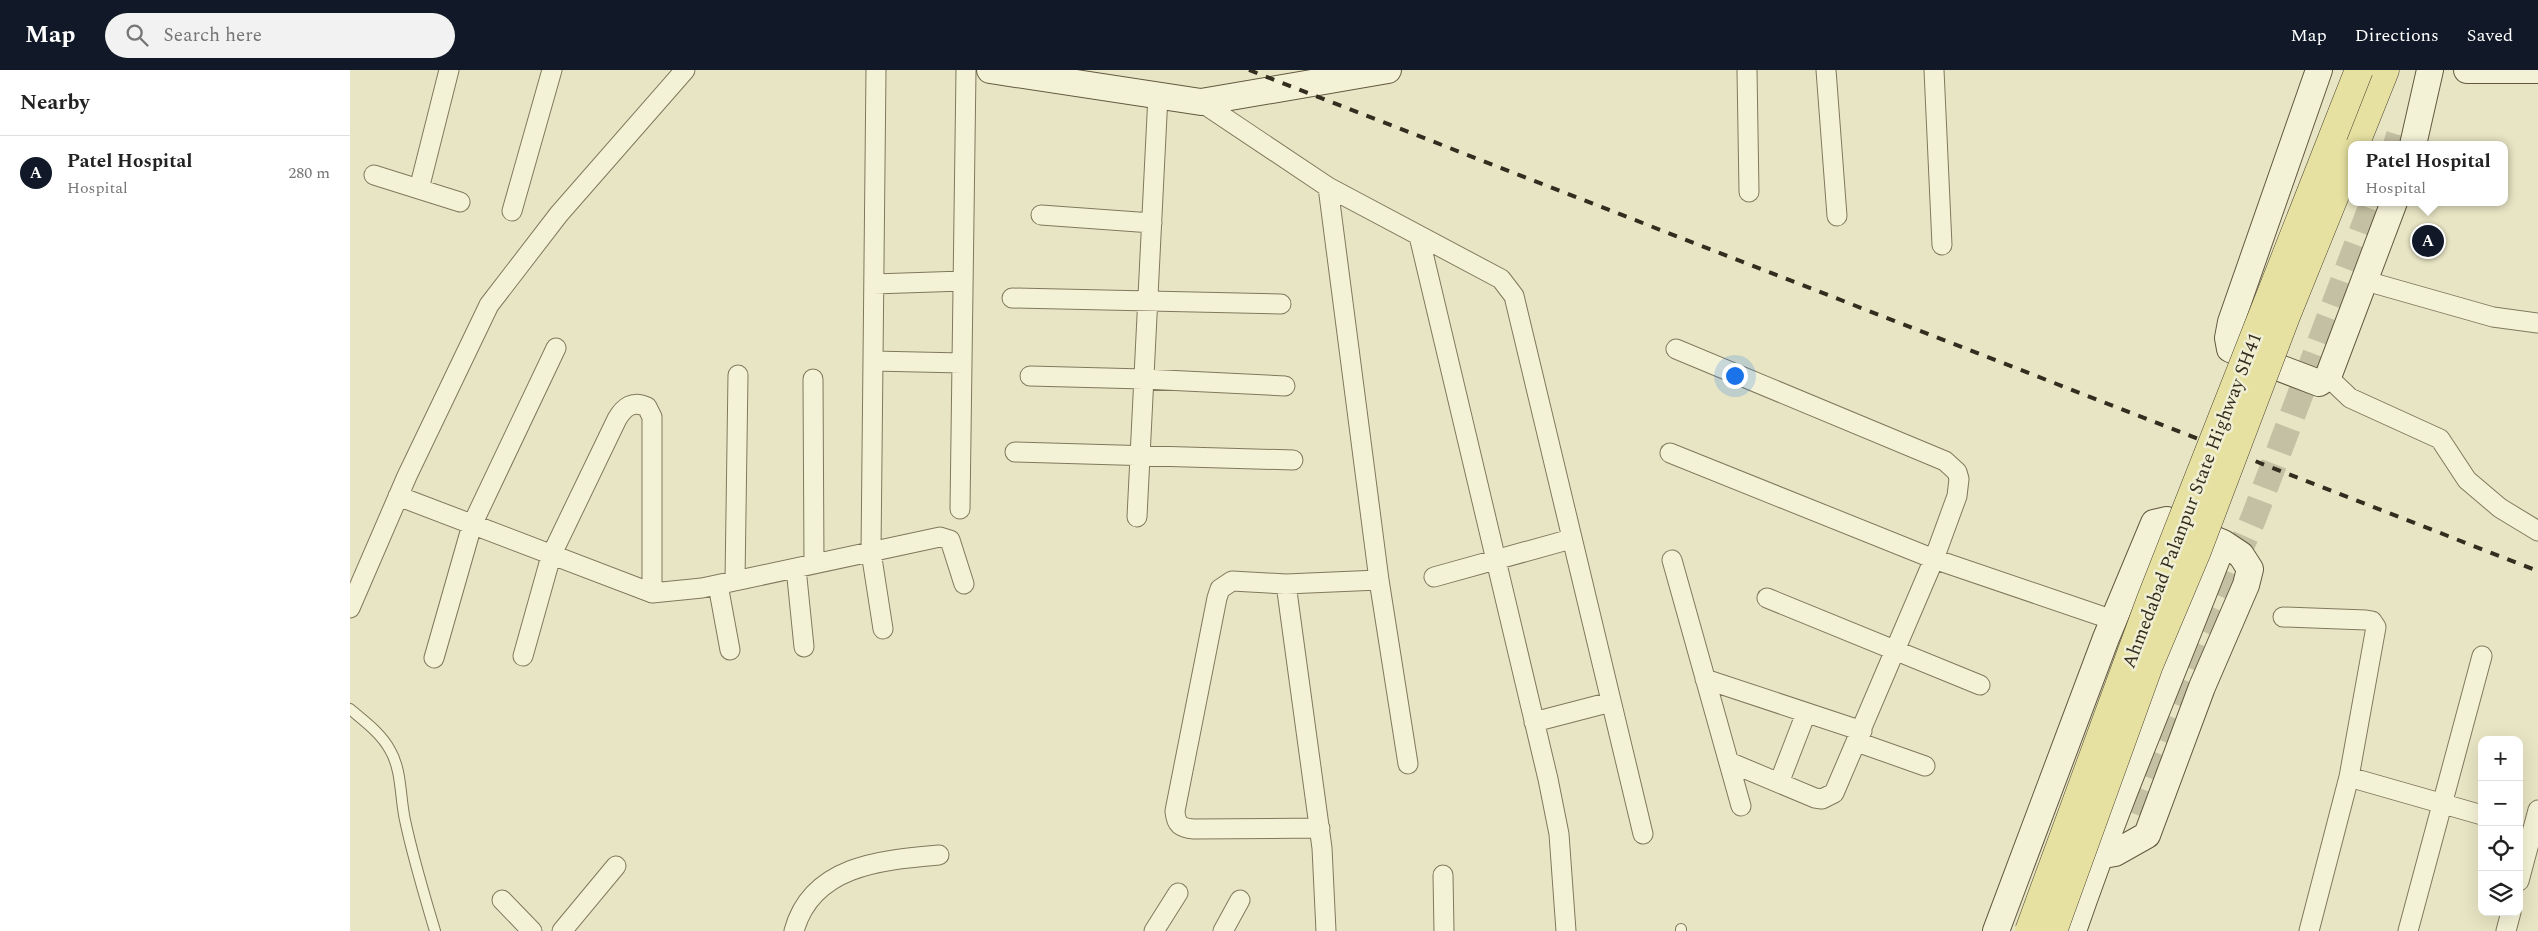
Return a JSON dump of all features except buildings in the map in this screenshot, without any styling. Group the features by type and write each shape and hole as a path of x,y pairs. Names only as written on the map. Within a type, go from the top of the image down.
{"main road":[{"name":"Ahmedabad Palanpur State Highway SH41","path":"2029,931 2151,599 2359,70"},
{"path":"2357,141 2385,70"},
{"name":"Ahmedabad Palanpur State Highway SH41","path":"2053,931 2150,666 2197,551 2286,316 2348,163"}],"street":[{"path":"419,189 449,70"},
{"path":"512,211 552,70"},
{"path":"350,608 398,496 489,305 559,214 685,70"},
{"path":"876,70 871,552 883,629"},
{"path":"960,509 966,70"},
{"path":"990,70 1006,74 1201,102 1388,70"},
{"path":"1747,70 1749,192"},
{"path":"1826,70 1837,216"},
{"path":"1934,70 1942,245"},
{"path":"2319,70 2231,322 2228,338 2230,349 2319,383 2328,377 2366,281 2393,206"},
{"path":"2406,140 2421,110 2430,70"},
{"path":"2467,70 2538,70"},
{"path":"1137,517 1158,95"},
{"path":"1201,102 1328,187 1501,279 1514,296 1643,834"},
{"path":"374,175 460,202"},
{"path":"1328,187 1379,580 1408,764"},
{"path":"1041,216 1152,223"},
{"path":"1419,236 1559,834 1566,931"},
{"path":"874,284 963,280"},
{"path":"2366,281 2493,317 2538,323"},
{"path":"1012,298 1281,304"},
{"path":"434,658 472,525 556,348"},
{"path":"1676,349 1945,461 1952,466 1959,478 1957,496 1934,559 1840,784 1829,797 1814,798 1728,762"},
{"path":"873,361 962,363"},
{"path":"730,650 726,583 738,374"},
{"path":"1030,376 1144,378 1285,386"},
{"path":"2328,377 2350,398 2440,439 2467,480 2500,508 2538,531"},
{"path":"804,647 805,566 813,379"},
{"path":"523,656 551,556 617,419 627,406 641,404 650,411 652,424 652,593"},
{"path":"1015,452 1140,454 1293,460"},
{"path":"1670,453 1934,559 2113,620"},
{"path":"398,496 652,593 726,583 940,537 948,538 964,584"},
{"path":"1996,931 2113,620 2154,523 2167,520 2223,543 2241,555 2250,569 2246,584 2202,686 2147,835 2109,853"},
{"path":"1434,577 1571,539"},
{"path":"2073,931 2109,853 2223,543"},
{"path":"1672,560 1741,806"},
{"path":"1320,828 1184,829 1179,826 1176,820 1175,811 1220,589 1232,581 1286,584 1379,580"},
{"path":"1286,584 1320,828 1326,931"},
{"path":"1767,598 1980,685"},
{"path":"2283,617 2366,620 2375,624 2376,627 2349,777 2309,931"},
{"path":"2408,931 2482,656"},
{"path":"1705,679 1806,713 1925,766"},
{"path":"1534,722 1611,702"},
{"path":"1779,783 1806,713"},
{"path":"2349,777 2478,815"},
{"path":"2521,871 2530,829 2538,810"},
{"path":"2109,853 2132,813"},
{"path":"794,931 798,919 811,895 833,878 860,868 897,859 940,855"},
{"path":"562,931 616,866"},
{"path":"1443,875 1444,931"},
{"path":"1154,931 1178,893"},
{"path":"502,900 532,931"},
{"path":"1223,931 1240,900"},
{"path":"2506,931 2510,916"}],"lane":[{"path":"350,709 384,740 391,751 397,769 404,818 435,931"}],"tunnel":[{"path":"2397,141 2399,135"},
{"path":"2132,813 2175,700 2254,517 2371,206"}],"railway":[{"path":"1249,70 2538,571"}],"place":[{"name":"Patel Hospital","path":"2428,241"}]}
